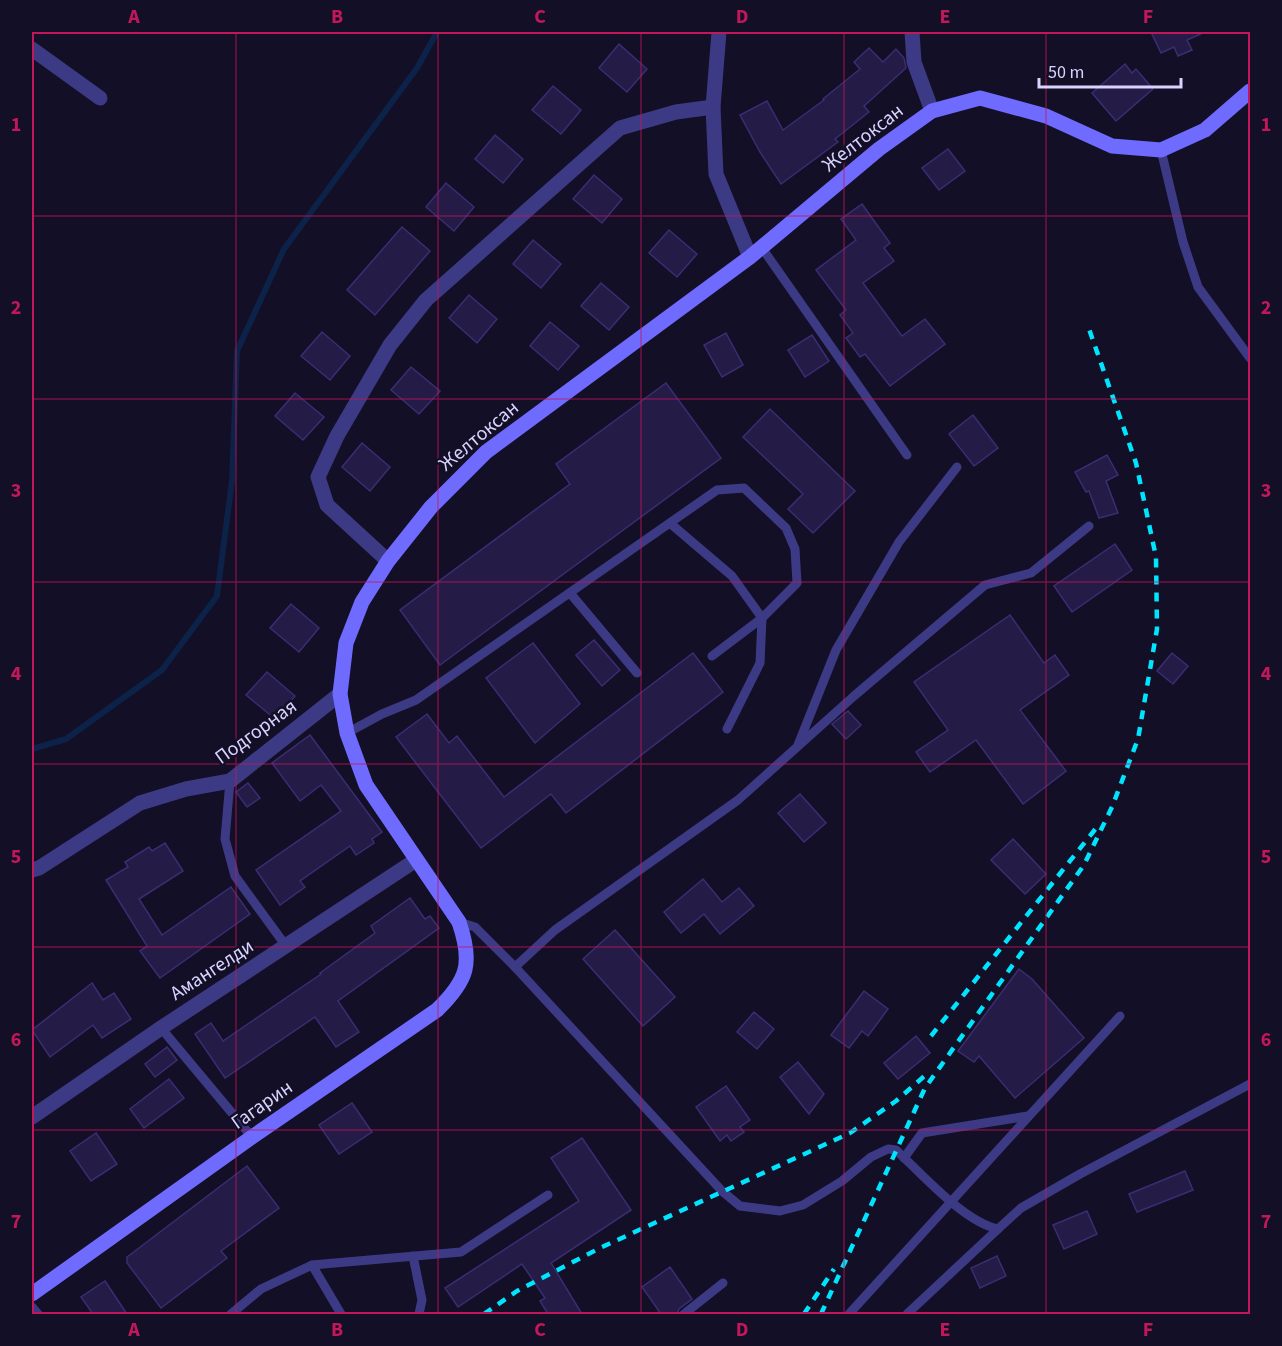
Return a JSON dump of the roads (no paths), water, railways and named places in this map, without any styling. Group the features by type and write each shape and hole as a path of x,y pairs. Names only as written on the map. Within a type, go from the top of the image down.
{"main road":[{"path":"1161,150 1205,130 1251,91"},
{"name":"Желтоксан","path":"459,922 366,785 347,733 340,694 346,643 362,602 388,561 430,507 486,452 756,252 879,149 932,111 980,98 1046,116 1112,146 1161,150"},
{"name":"Гагарин","path":"32,1294 252,1137 437,1010 461,982 467,963 467,944 459,922"}],"street":[{"path":"719,32 713,107 716,174 756,252"},
{"name":"Желтоксан","path":"912,32 914,62 932,111"},
{"path":"32,49 100,98"},
{"path":"388,561 327,505 318,477 337,436 390,345 426,300 620,128 676,112 713,107"},
{"name":"Подгорная","path":"32,870 39,868 140,803 186,789 230,781 340,694"},
{"name":"Амангелди","path":"32,1117 161,1028 416,860"}],"lane":[{"path":"1161,150 1198,287 1251,358"},
{"path":"756,252 907,455"},
{"path":"797,747 836,650 899,542 957,467"},
{"path":"347,733 382,714 416,700 717,490 744,488 786,528 795,549 797,583 762,618 712,656"},
{"path":"671,524 732,576 762,618 760,663 727,729"},
{"path":"515,967 555,930 738,800 985,585 1031,573 1089,526"},
{"path":"570,593 637,673"},
{"path":"230,781 225,839 235,876 286,946"},
{"path":"459,922 475,927 515,967 714,1183 740,1206 780,1211 803,1205 842,1181 871,1157 888,1149 896,1150 951,1201 989,1227 998,1229"},
{"path":"849,1314 1120,1017"},
{"path":"161,1028 252,1137"},
{"path":"907,1314 1021,1208 1251,1084"},
{"path":"904,1158 922,1133 1028,1116"},
{"path":"231,1314 261,1288 312,1265 461,1252 548,1195"},
{"path":"413,1256 422,1300 419,1314"},
{"path":"312,1265 340,1314"},
{"path":"684,1314 723,1283"},
{"path":"32,1307 38,1314"}],"waterway":[{"path":"32,749 66,739 162,670 217,596 232,481 237,351 284,249 417,68 437,32"}],"railway":[{"path":"821,1314 925,1088 1084,865 1112,807 1138,739 1157,629 1156,557 1136,463 1089,329"},
{"path":"931,1036 1097,827"},
{"path":"484,1314 517,1291 600,1248 850,1133 896,1101 929,1072"},
{"path":"804,1314 834,1269"}]}
